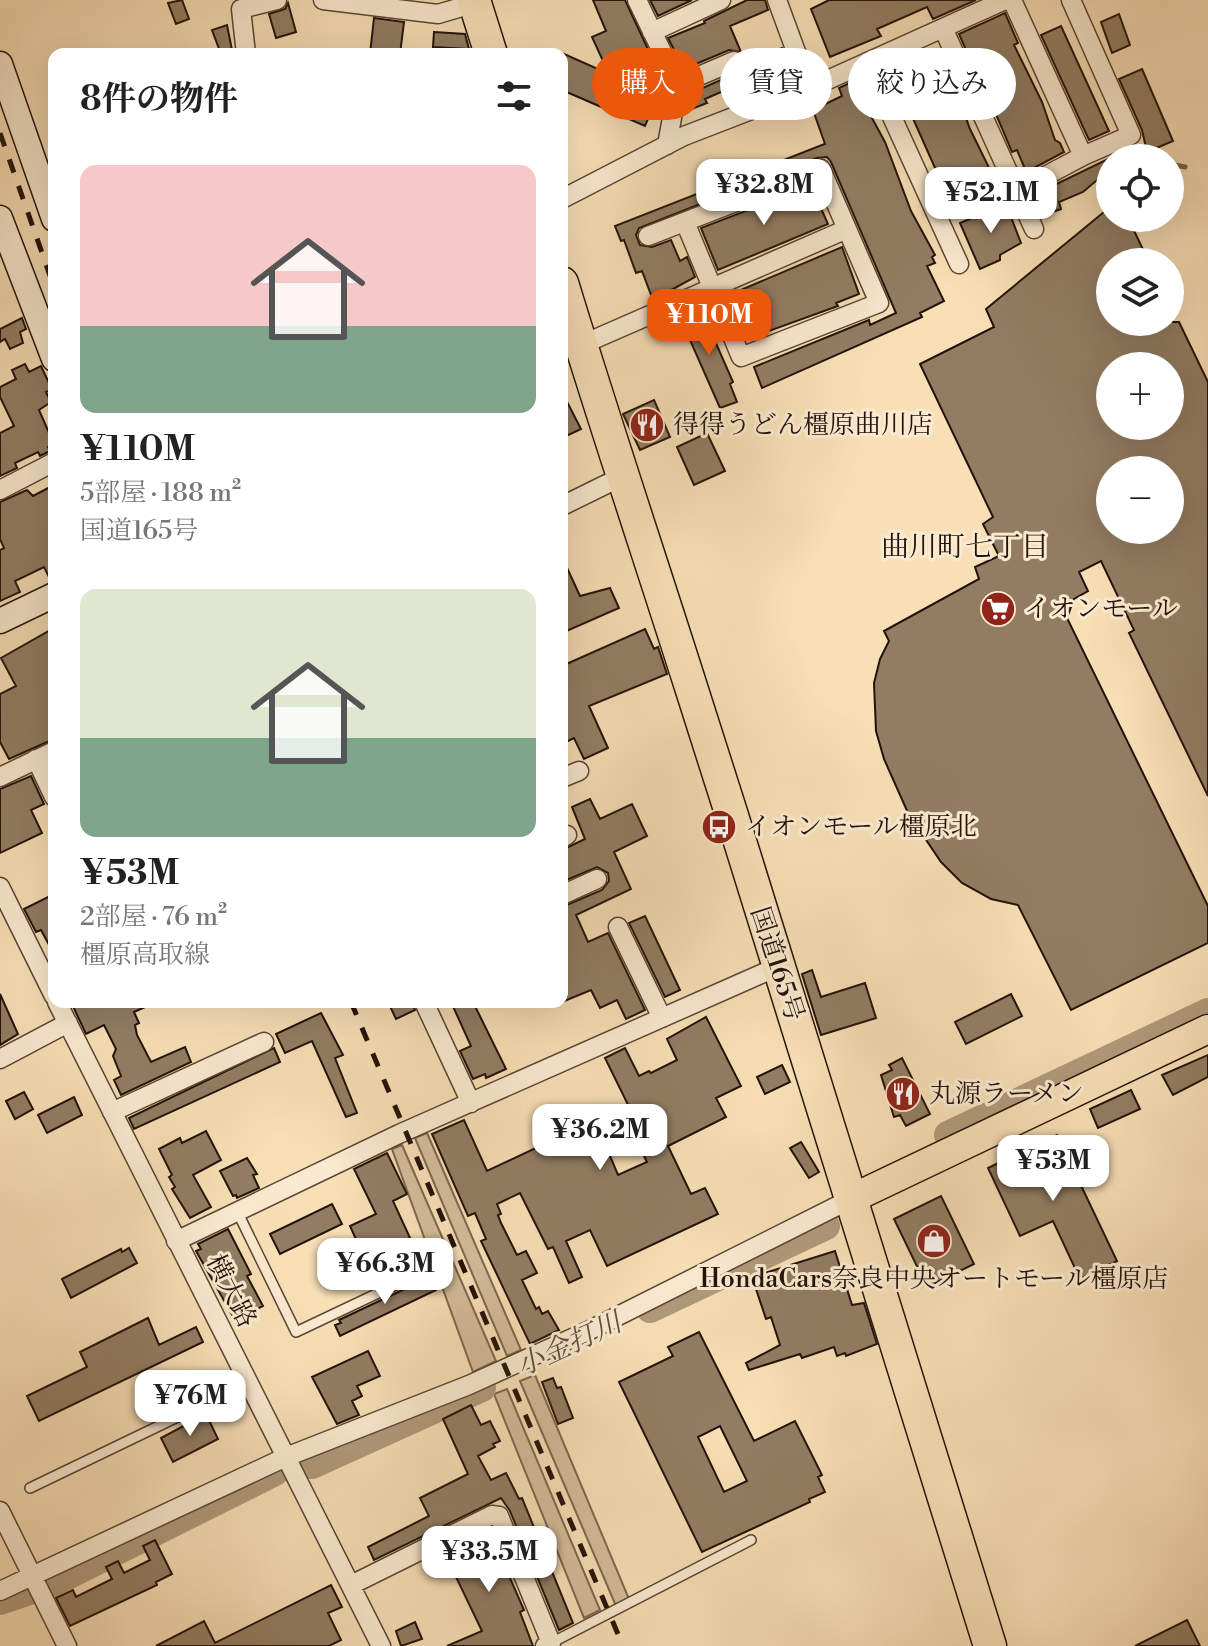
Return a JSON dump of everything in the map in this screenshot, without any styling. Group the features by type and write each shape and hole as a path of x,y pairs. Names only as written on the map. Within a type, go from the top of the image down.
{"highway":[{"path":"475,2 489,48"},
{"name":"国道165号","path":"568,303 853,1198 990,1646"}],"main road":[{"path":"853,1198 1208,1029"}],"street":[{"path":"245,48 241,9 277,0"},
{"path":"323,0 438,14 475,2"},
{"path":"637,0 660,48"},
{"path":"652,32 721,0"},
{"path":"777,0 795,48"},
{"path":"898,48 1005,0"},
{"path":"1012,0 1083,156"},
{"path":"1017,191 1124,138 1071,0"},
{"path":"943,28 1034,229"},
{"path":"0,65 48,202"},
{"path":"667,145 672,120"},
{"path":"568,196 667,145 728,120"},
{"path":"893,120 959,264"},
{"path":"648,236 821,169 879,303 741,357 685,222"},
{"path":"0,218 48,343"},
{"path":"581,345 847,229"},
{"path":"0,490 48,465"},
{"path":"568,503 621,477"},
{"path":"0,621 48,598"},
{"path":"0,777 48,754"},
{"path":"36,759 48,784"},
{"path":"568,892 597,879"},
{"path":"0,887 48,984"},
{"path":"618,927 662,1018"},
{"path":"176,1241 471,1103 777,967"},
{"name":"横大路","path":"60,1008 381,1646"},
{"path":"427,1008 471,1103"},
{"path":"0,1059 68,1023"},
{"path":"112,1112 264,1042"},
{"path":"0,1591 286,1457 469,1385 577,1337 853,1198"},
{"path":"0,1511 67,1646"},
{"path":"351,1585 492,1515 499,1516 548,1644"}],"lane":[{"path":"237,1211 296,1332 429,1269"},
{"path":"30,1488 248,1383"},
{"path":"548,1644 599,1621 751,1540"}],"shaded area":[{"path":"427,1133 521,1350 507,1356 415,1138"},
{"path":"402,1145 496,1361 473,1372 392,1149"},
{"path":"535,1375 629,1599 616,1606 520,1381"},
{"path":"507,1389 600,1610 584,1618 494,1394"}],"building":[{"path":"182,0 189,19 176,24 168,3"},
{"path":"593,0 625,0 647,48 597,48 592,37 606,31"},
{"path":"650,0 692,0 658,16"},
{"path":"747,0 765,0 768,10 730,26 739,48 720,48 720,54 704,61 704,48 673,48 668,38"},
{"path":"829,0 976,0 933,19 927,7 877,29 881,36 832,56 832,48 826,48 811,9"},
{"path":"288,3 296,32 276,38 269,14 285,9"},
{"path":"1005,13 1018,43 1014,45 1015,48 965,48 959,34"},
{"path":"1119,14 1130,45 1112,53 1101,22"},
{"path":"374,18 404,22 401,48 371,48"},
{"path":"227,25 232,48 219,48 212,30"},
{"path":"1061,26 1109,131 1089,140 1041,35"},
{"path":"434,32 465,34 469,48 451,48 433,47"},
{"path":"1016,49 1042,102 1055,140 1064,152 1032,169 1025,169 1017,150 1012,152 998,120 1016,120"},
{"path":"568,56 592,66 592,103 568,93"},
{"path":"1142,69 1173,141 1145,144 1119,79"},
{"path":"720,80 720,92 705,99 707,103 704,104 704,87"},
{"path":"848,84 848,120 873,120 885,142 911,211 935,255 932,257 935,263 927,266 944,301 920,313 922,317 762,388 754,367 869,320 870,325 896,313 827,157 817,158 639,228 636,235 640,245 652,247 671,240 680,261 687,257 695,277 653,300 642,271 636,273 624,240 621,241 615,226 825,144 817,120 832,120 832,101 842,96 839,88"},
{"path":"631,120 648,120 645,126"},
{"path":"914,120 967,120 997,184 951,204"},
{"path":"1096,165 1096,181 1083,192 1059,202 1061,209 1041,216 1035,202 1045,198 1042,191"},
{"path":"811,186 828,224 718,270 701,228"},
{"path":"1006,204 1021,243 1000,255 1000,260 980,269 960,223"},
{"name":"イオンモール","path":"1096,219 1096,232 1135,232 1142,248 1096,248 1096,336 1184,336 1184,332 1208,382 1208,796 1129,633 1134,630 1101,561 1079,572 1088,591 1074,599 1067,618 1208,906 1208,943 1071,1010 1018,905 991,899 962,883 941,862 908,813 884,759 876,731 874,683 880,659 889,641 884,631 979,579 975,567 999,556 983,524 993,517 920,364 994,327 986,309"},
{"path":"842,247 859,294 836,303 838,306 747,339 729,295"},
{"path":"697,307 704,316 733,382 730,384 737,402 720,408 679,315"},
{"path":"22,318 26,329 20,332 23,343 10,349 5,339 0,342 0,329"},
{"path":"25,364 29,372 41,366 48,381 48,404 39,410 48,430 48,452 40,456 38,452 15,463 17,468 0,476 0,433 14,426 0,397 0,387 16,379 12,370"},
{"name":"得得うどん橿原曲川店","path":"654,400 670,437 640,450 623,414"},
{"path":"568,404 581,429 568,435"},
{"path":"707,433 725,471 694,485 677,447"},
{"path":"48,488 48,575 44,567 15,581 20,592 0,601 0,550 4,548 0,539 0,502 27,490 33,496"},
{"path":"568,570 580,596 610,588 619,608 568,630"},
{"path":"645,629 654,649 658,647 667,674 589,706 608,748 584,759 574,738 568,741 568,663"},
{"path":"48,631 48,742 9,759 0,742 0,694 16,686 1,658"},
{"path":"31,776 44,804 31,810 42,833 0,853 0,789"},
{"path":"590,799 600,819 632,804 647,836 614,852 631,889 576,915 588,942 608,933 645,1010 626,1019 617,1000 600,1008 591,990 568,1000 568,904 602,890 609,881 608,873 597,867 568,879 568,847 585,839 572,807"},
{"path":"48,897 48,943 41,930 36,932 24,909"},
{"path":"645,916 680,990 665,997 629,923"},
{"path":"812,970 821,997 865,983 876,1018 821,1035 802,974"},
{"path":"0,994 18,1034 0,1045"},
{"path":"1011,994 1022,1016 966,1044 955,1022"},
{"path":"74,1008 143,1008 134,1012 139,1023 135,1025 151,1062 185,1047 191,1062 121,1095 114,1080 121,1076 113,1056 116,1049 104,1025 86,1034"},
{"path":"391,1008 414,1008 415,1010 396,1019"},
{"path":"454,1008 476,1008 506,1069 486,1078 485,1074 473,1079 460,1051 471,1046"},
{"path":"321,1013 343,1055 335,1058 357,1113 346,1117 312,1041 285,1053 276,1034"},
{"path":"706,1017 741,1086 716,1098 726,1117 668,1146 691,1194 705,1188 718,1214 607,1266 590,1230 566,1241 582,1277 569,1283 553,1247 548,1249 520,1193 497,1204 501,1223 517,1255 526,1251 537,1273 522,1280 536,1309 539,1307 542,1314 548,1311 559,1330 530,1344 481,1241 486,1239 475,1213 468,1216 432,1134 464,1120 487,1171 595,1120 618,1175 647,1162 630,1127 637,1123 605,1058 625,1048 639,1076 649,1071 651,1073 677,1060 667,1039"},
{"path":"274,1048 280,1062 134,1129 129,1118"},
{"path":"1208,1055 1208,1077 1173,1095 1162,1075"},
{"name":"丸源ラーメン","path":"902,1058 930,1114 906,1126 900,1115 894,1117 881,1075 892,1070 889,1065"},
{"path":"782,1065 790,1082 765,1094 757,1077"},
{"path":"1131,1090 1140,1109 1098,1128 1090,1109"},
{"path":"24,1092 33,1109 15,1119 6,1101"},
{"path":"74,1097 82,1115 47,1133 38,1115"},
{"path":"206,1131 221,1160 193,1175 211,1207 190,1218 172,1189 175,1187 169,1177 172,1175 159,1149 180,1138 182,1143"},
{"path":"1057,1135 1117,1261 1080,1279 1053,1221 1020,1236 988,1168"},
{"path":"801,1142 819,1172 809,1178 790,1148"},
{"path":"387,1153 407,1194 393,1201 422,1264 384,1282 381,1274 373,1277 350,1226 376,1214 354,1169"},
{"path":"247,1158 257,1174 253,1175 259,1188 237,1198 220,1171"},
{"name":"HondaCars奈良中央オートモール橿原店","path":"941,1196 974,1264 927,1287 894,1219"},
{"path":"332,1204 342,1224 280,1254 270,1234"},
{"path":"228,1229 263,1306 235,1320 196,1251 201,1249 198,1244"},
{"path":"129,1248 137,1263 71,1298 62,1279 121,1249 122,1252"},
{"path":"835,1251 852,1305 864,1303 877,1344 846,1356 845,1353 837,1356 834,1347 749,1370 746,1363 780,1345 771,1317 766,1319 752,1277"},
{"path":"430,1277 436,1290 340,1336 335,1325 341,1323 339,1320"},
{"path":"148,1318 159,1345 196,1327 203,1342 39,1421 27,1396 87,1367 80,1352"},
{"path":"699,1332 754,1441 795,1421 822,1475 818,1477 825,1492 809,1499 810,1502 702,1552 619,1382 673,1356 668,1347","holes":["720,1426 747,1481 724,1492 698,1437"]},
{"path":"368,1351 380,1376 357,1386 362,1396 352,1401 359,1415 337,1424 312,1377"},
{"path":"553,1378 557,1388 561,1387 573,1418 558,1424 542,1382"},
{"path":"471,1405 481,1425 490,1421 500,1441 478,1456 491,1480 506,1473 519,1499 522,1498 573,1623 559,1630 510,1511 501,1498 374,1560 368,1547 429,1516 420,1498 468,1474 443,1419"},
{"path":"206,1414 218,1439 173,1462 161,1438"},
{"path":"489,1530 524,1610 520,1612 533,1646 447,1646 482,1631 444,1552"},
{"path":"155,1540 172,1574 156,1582 157,1585 70,1626 56,1598 73,1590 76,1597 112,1579 106,1567 118,1561 124,1573 150,1560 143,1546"},
{"path":"331,1585 342,1607 328,1613 341,1640 329,1646 156,1646 204,1621 215,1643"},
{"path":"1187,1620 1200,1646 1135,1646"},
{"path":"415,1622 422,1639 401,1646 396,1631"}],"waterway":[{"path":"948,1135 1208,1012"},
{"name":"小金打川","path":"650,1309 826,1226"},
{"name":"小金打川","path":"312,1465 482,1388"},
{"name":"小金打川","path":"0,1601 51,1584 275,1472"}],"railway":[{"path":"0,133 48,270"},
{"path":"354,1008 623,1646"}],"place":[{"name":"得得うどん橿原曲川店","path":"647,425"},
{"name":"イオンモール","path":"998,609"},
{"name":"イオンモール橿原北","path":"719,827"},
{"name":"丸源ラーメン","path":"903,1094"},
{"name":"HondaCars奈良中央オートモール橿原店","path":"934,1241"}],"district":[{"name":"曲川町七丁目","path":"965,547"}]}
